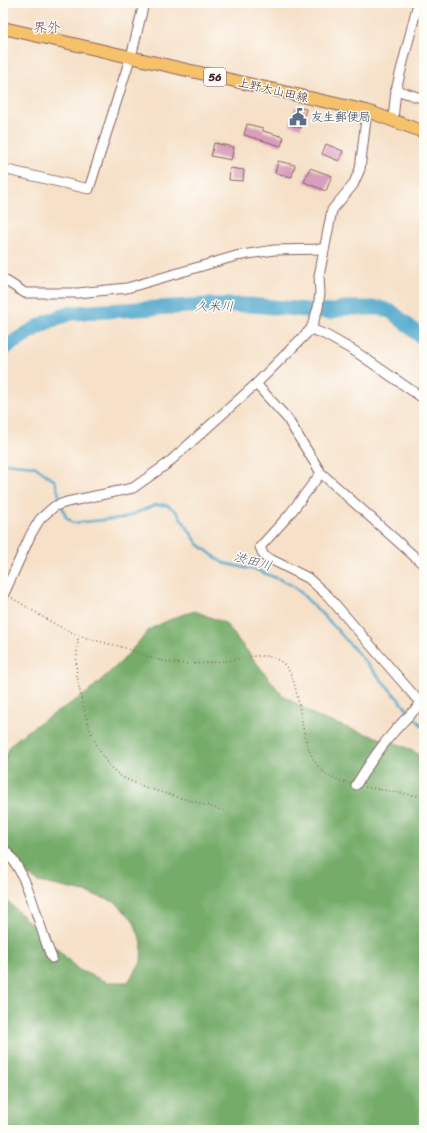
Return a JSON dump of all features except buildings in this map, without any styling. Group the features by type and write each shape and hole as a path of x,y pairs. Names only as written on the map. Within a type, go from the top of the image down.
{"main road":[{"name":"上野大山田線","path":"3,28 129,58 367,111 393,119 424,132"}],"street":[{"path":"3,169 89,189 133,49 144,3"},
{"path":"393,119 396,90 418,3"},
{"path":"396,90 424,99"},
{"path":"4,595 31,534 40,519 55,506 67,502 133,488 167,464 256,384 313,326 320,293 319,276 332,210 353,185 360,169 367,111"},
{"path":"3,279 25,293 78,293 127,288 236,256 274,250 324,249"},
{"path":"313,326 356,352 424,399"},
{"path":"256,384 287,418 321,473 424,565"},
{"path":"321,473 289,515 260,547 264,556 308,578 328,596 422,706 402,721 376,752 356,785"},
{"path":"3,848 18,866 28,888 41,933 52,958"}],"path":[{"path":"4,595 78,635 174,663 202,664 254,655 271,657 280,660 291,672 306,742 313,758 320,768 332,778 356,785 382,791 411,793 424,797"},
{"path":"78,635 77,674 90,727 102,758 122,777 138,784 223,811"}],"green space":[{"path":"195,611 225,623 282,695 318,717 401,745 424,757 424,1130 3,1130 3,897 79,970 107,982 128,982 141,962 142,943 133,920 115,902 85,892 39,882 13,866 3,852 3,765 10,745 27,731 87,693 122,661 150,629 178,616"}],"waterway":[{"name":"久米川","path":"3,349 53,319 72,313 206,305 250,305 330,312 344,308 380,308 392,312 424,339"},
{"name":"渋田川","path":"3,463 34,466 55,481 61,502"},
{"name":"渋田川","path":"62,506 66,517 73,523 124,518 155,505 167,505 177,512 198,544 223,563 259,571 288,583 299,591 331,623 424,728"}],"place":[{"name":"友生郵便局","path":"298,117"}],"district":[{"name":"界外","path":"47,27"}]}
